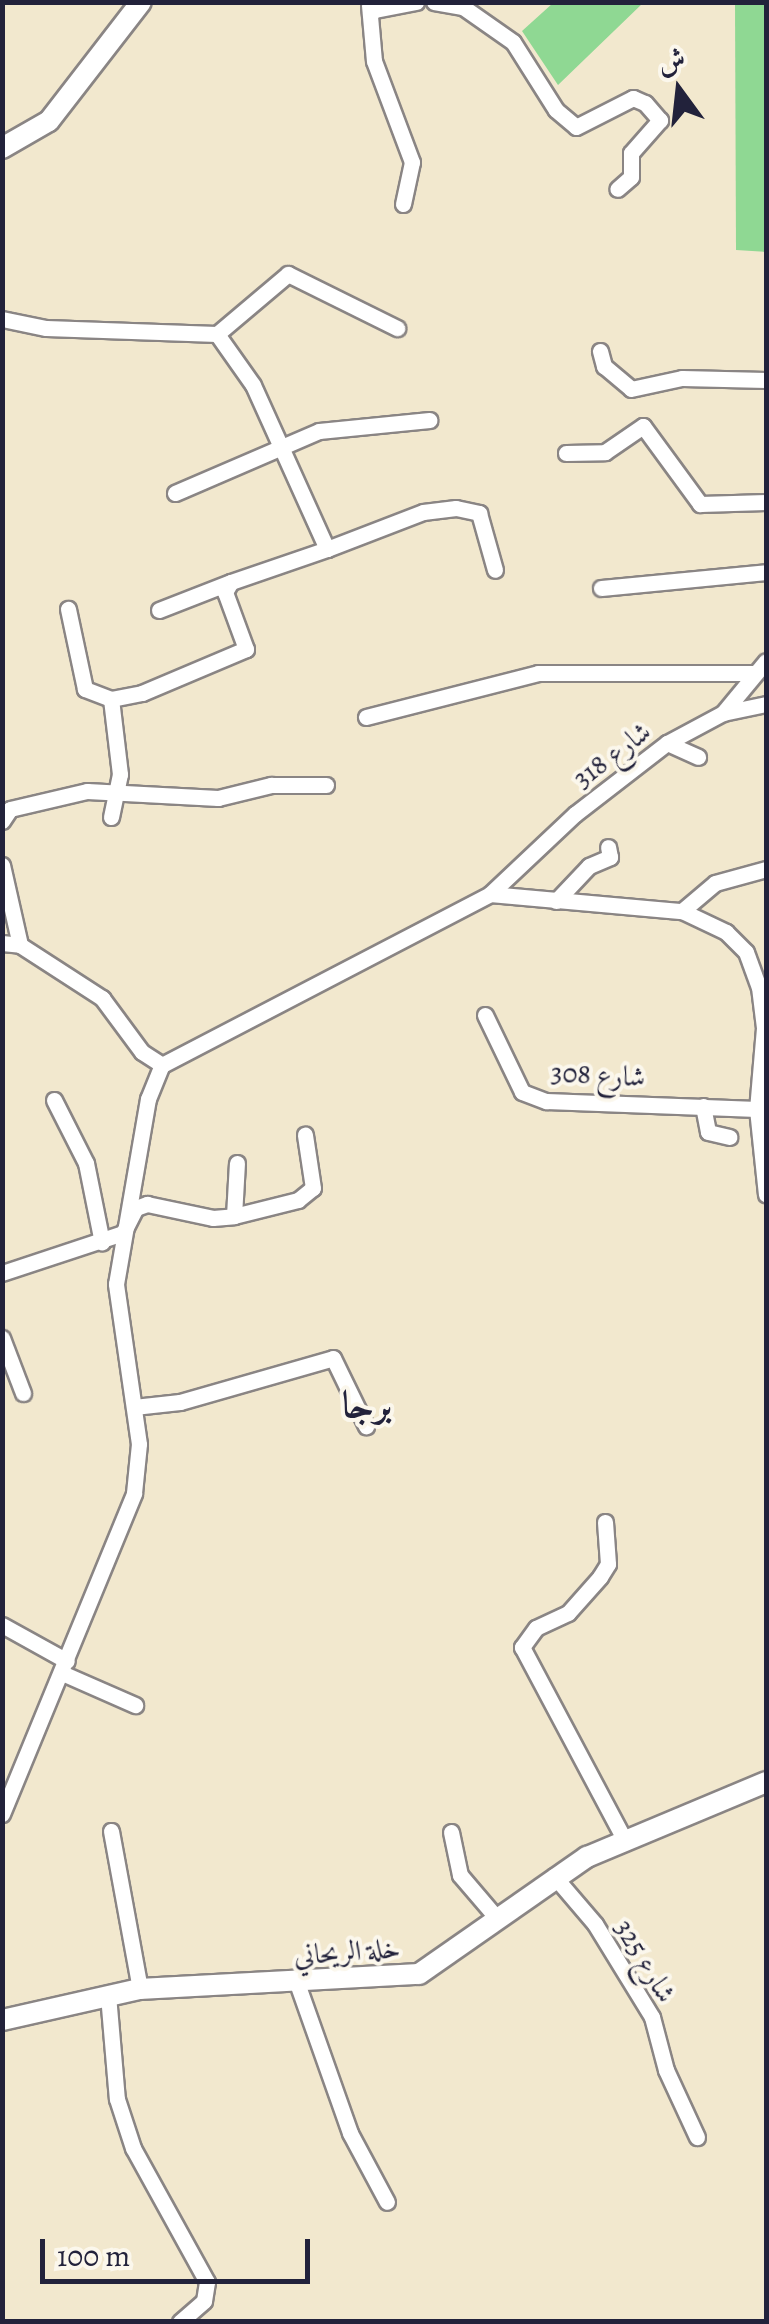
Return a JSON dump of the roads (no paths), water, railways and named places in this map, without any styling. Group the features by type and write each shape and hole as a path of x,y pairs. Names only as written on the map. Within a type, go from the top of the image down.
{"main road":[{"path":"2,148 48,122 141,2"},
{"name":"خلة الريحاني","path":"2,2020 140,1989 419,1974 554,1876 625,1841 766,1782"}],"street":[{"path":"368,4 374,10 416,2"},
{"path":"434,2 463,7 513,42 556,110 576,127 633,98 645,103 660,120 631,152 631,177 616,189"},
{"path":"368,4 374,61 412,162 403,204"},
{"path":"2,319 46,328 218,334 288,274 397,328"},
{"path":"218,334 281,443 327,550"},
{"path":"600,351 604,366 630,389 682,378 766,380"},
{"path":"174,493 281,443 344,425 430,420"},
{"path":"566,453 605,452 643,426 700,504 766,502"},
{"path":"159,610 422,512 456,508 479,512 494,570"},
{"path":"601,588 766,572"},
{"path":"68,609 85,689 111,699 246,649 225,592 231,582"},
{"path":"366,717 538,674 761,667"},
{"name":"شارع 318","path":"162,1065 490,894 575,814 667,743 723,714 761,667"},
{"path":"111,699 120,774 112,817"},
{"path":"723,714 766,704"},
{"path":"667,743 698,757"},
{"path":"2,821 10,810 87,790 115,796 218,798 271,785 326,786"},
{"path":"556,901 589,866 610,858 608,847"},
{"path":"2,865 20,945"},
{"path":"682,911 715,883 766,868"},
{"path":"573,922 586,905 590,888"},
{"path":"490,894 682,911 717,926 746,952 759,987 764,1056 757,1109 766,1196"},
{"path":"2,943 20,945 102,998 142,1052 162,1065 148,1099 116,1284 134,1407 134,1494 2,1814"},
{"name":"شارع 308","path":"486,1016 522,1092 574,1103 757,1109"},
{"path":"54,1100 86,1163 102,1242"},
{"path":"703,1106 708,1132 728,1137"},
{"path":"3,1272 123,1233 136,1208 147,1204 213,1218 298,1200 314,1188 305,1135"},
{"path":"234,1216 237,1163"},
{"path":"2,1338 23,1393"},
{"path":"134,1407 180,1402 333,1358 366,1426"},
{"path":"604,1522 608,1564 600,1578 568,1613 536,1628 522,1647 625,1841"},
{"path":"2,1626 65,1667 135,1705"},
{"path":"111,1831 140,1989"},
{"path":"451,1832 460,1875 496,1917"},
{"name":"شارع 325","path":"554,1876 595,1924 652,2018 666,2070 696,2137"},
{"path":"297,1983 350,2133 387,2202"},
{"path":"108,1996 117,2099 133,2148 207,2282 204,2301 180,2322"}],"district":[{"name":"برجا","path":"367,1405"}]}
